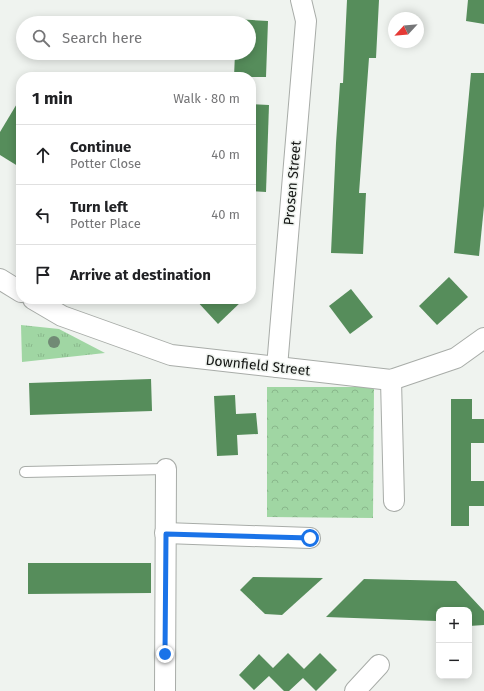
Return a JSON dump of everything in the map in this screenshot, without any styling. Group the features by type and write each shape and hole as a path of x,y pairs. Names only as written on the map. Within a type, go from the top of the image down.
{"street":[{"name":"Prosen Street","path":"277,367 306,20 301,0"},
{"name":"Downfield Street","path":"42,304 62,316 171,355 391,380 456,358 484,338"},
{"path":"391,380 394,501"},
{"path":"165,691 166,469"},
{"path":"166,534 310,538"},
{"path":"355,691 379,665"}],"lane":[{"path":"25,472 166,469"}],"green space":[{"path":"21,325 59,329 105,353 22,362"},
{"path":"267,387 374,387 373,518 267,517"}],"building":[{"path":"347,0 379,0 376,58 369,58 359,193 366,193 363,254 331,253 336,143 340,83 343,83"},
{"path":"468,0 484,0 484,24 466,21"},
{"path":"256,20 268,21 266,77 256,77 256,72 234,72 235,60 256,60"},
{"path":"471,73 484,73 484,206 479,256 454,253"},
{"path":"256,104 269,105 266,192 256,191"},
{"path":"16,105 16,165 0,155 0,132"},
{"path":"449,277 468,297 437,325 419,306"},
{"path":"351,289 373,317 350,334 329,306"},
{"path":"200,304 239,304 218,324"},
{"path":"151,379 152,411 30,415 29,383"},
{"path":"235,395 236,414 256,413 258,434 237,435 238,455 217,456 214,396"},
{"path":"451,399 472,399 472,419 484,419 484,443 471,443 471,481 484,481 484,506 469,506 469,526 451,526"},
{"path":"28,563 151,563 151,593 28,594"},
{"path":"253,577 323,578 282,615 265,614 240,590"},
{"path":"364,579 456,581 484,611 484,625 472,626 472,607 436,607 436,621 326,617"},
{"path":"288,653 304,669 320,653 337,670 316,691 303,678 289,691 284,691 269,676 254,690 239,675 259,654 273,668"}],"route":[{"path":"165,654 166,534 310,538"}]}
